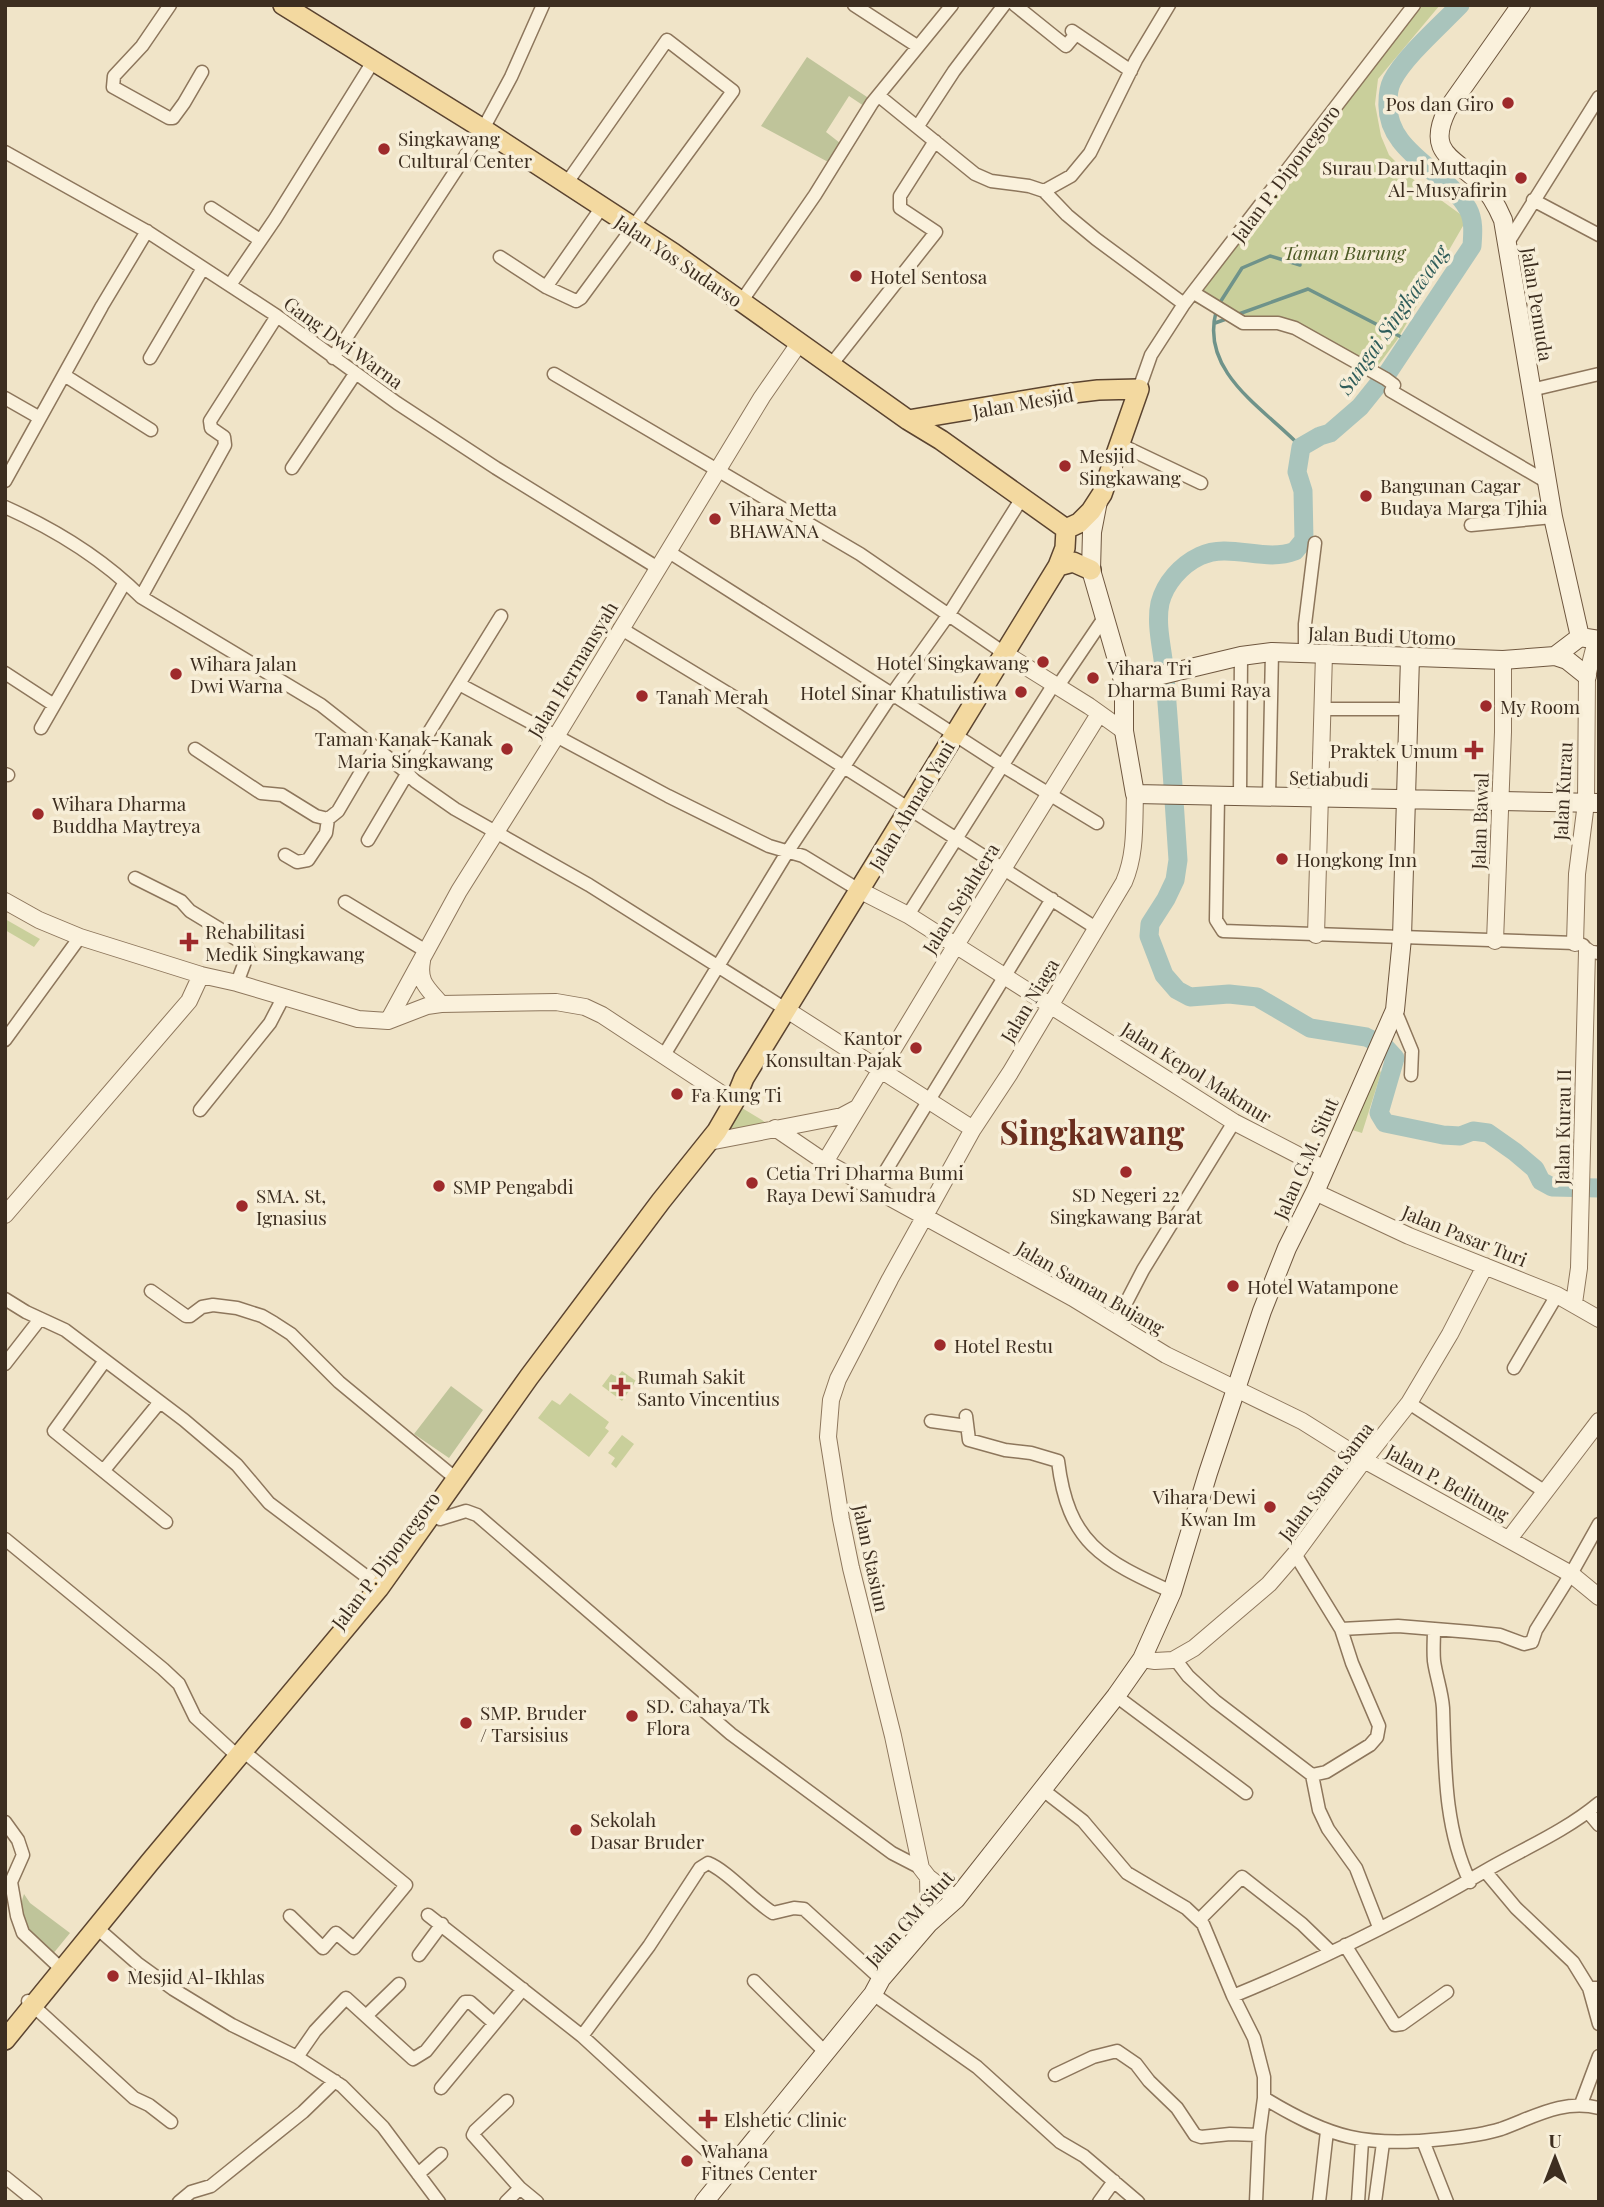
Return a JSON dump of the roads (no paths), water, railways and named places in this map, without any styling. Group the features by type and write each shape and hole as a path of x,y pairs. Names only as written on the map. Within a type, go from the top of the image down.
{"main road":[{"name":"Jalan Pemuda","path":"1521,5 1447,110 1440,125 1439,137 1449,159 1479,182 1496,203 1503,220 1553,517 1592,639"},
{"name":"Jalan Yos Sudarso","path":"284,6 374,60 632,226 1066,529"},
{"name":"Jalan Mesjid","path":"908,421 1057,395 1139,388"},
{"path":"1135,794 1124,731 1124,684 1091,570 1092,532 1098,501 1139,388"},
{"path":"941,440 953,414"},
{"path":"1066,529 1079,523 1098,501"},
{"name":"Jalan Ahmad Yani","path":"744,1078 1058,566 1065,548 1066,529"},
{"path":"1058,566 1073,562 1091,570"},
{"path":"1555,656 1592,639"},
{"name":"Jalan Budi Utomo","path":"1124,684 1241,656 1272,652 1503,660 1555,656"},
{"path":"1555,656 1567,660 1587,676"},
{"name":"Jalan G.M. Situt","path":"1142,1659 1171,1592 1235,1390 1287,1248 1315,1192 1392,1017 1402,938 1410,657"},
{"name":"Setiabudi","path":"1135,794 1592,803"},
{"name":"Jalan P. Diponegoro","path":"5,2028 97,1928 311,1660 371,1580 393,1559 449,1473 668,1179 725,1096 744,1078"},
{"name":"Jalan P. Diponegoro","path":"5,2040 55,1964 163,1831 326,1653 529,1377 709,1142 735,1100 744,1078"},
{"name":"Jalan GM Situt","path":"704,2202 877,1986 929,1923 956,1899 1044,1790 1142,1659"}],"street":[{"path":"170,5 142,46 114,76 113,87 173,118 202,72"},
{"path":"333,358 483,129 511,76 543,5"},
{"path":"854,5 917,46"},
{"path":"741,302 815,195 872,103 952,5"},
{"path":"918,126 954,71 1004,5"},
{"path":"1015,5 1066,46 1074,32 1131,71"},
{"path":"1044,191 1080,168 1169,5"},
{"name":"Jalan P. Diponegoro","path":"1139,388 1151,355 1184,304 1199,296 1414,5"},
{"path":"500,257 546,287 576,301 581,298 733,91 667,40 566,184"},
{"path":"230,285 374,60"},
{"path":"879,96 982,178 1044,191 1060,209 1096,239 1184,304"},
{"path":"1507,244 1599,97"},
{"path":"831,365 936,232 900,208 898,203 935,141"},
{"name":"Gang Dwi Warna","path":"5,152 146,231 277,316 355,374 496,468 658,568"},
{"path":"1533,200 1599,234"},
{"path":"546,287 602,207"},
{"path":"211,208 260,240"},
{"path":"5,481 146,231"},
{"path":"150,358 203,268"},
{"path":"1199,296 1250,325 1287,324 1379,375 1394,385 1391,391 1547,482"},
{"path":"141,597 225,445 224,437 211,428 210,421 277,316"},
{"name":"Jalan Hermansyah","path":"388,1021 424,953 495,834 762,397 800,342"},
{"path":"292,468 355,374"},
{"path":"554,374 860,554 1124,731"},
{"path":"1531,390 1599,374"},
{"path":"64,375 151,430"},
{"path":"5,398 40,418"},
{"path":"1119,443 1200,483"},
{"path":"664,1055 788,851 842,767 949,614 1022,498"},
{"path":"5,507 36,521 125,582 141,597 321,705 455,809 589,885 973,1129"},
{"path":"1471,525 1553,517"},
{"path":"1315,543 1305,624 1315,654 1322,709 1316,935"},
{"path":"669,552 1003,766 1097,823"},
{"path":"41,728 125,582"},
{"path":"368,840 501,615"},
{"path":"908,915 1056,685 1104,618"},
{"path":"620,628 742,702 1096,928"},
{"name":"Jalan Kurau","path":"1587,949 1577,874 1592,803 1587,676 1592,639"},
{"path":"1269,797 1272,652"},
{"path":"1240,796 1241,656"},
{"name":"Jalan Bawal","path":"1495,941 1503,660"},
{"path":"5,673 54,705"},
{"path":"459,684 668,796 769,846 803,856 859,890"},
{"path":"1322,709 1398,709"},
{"name":"Jalan Sejahtera","path":"825,1162 1100,713"},
{"path":"285,855 297,862 309,860 327,833 328,820 338,811 375,748"},
{"path":"195,749 261,793 282,795 316,817 328,820"},
{"path":"1320,753 1397,753"},
{"name":"Jalan Niaga","path":"926,1218 973,1129 1051,1004 1131,866 1135,794"},
{"path":"1218,796 1216,924 1223,931 1495,941 1587,949"},
{"path":"135,878 181,901 190,911 246,946 249,951 237,983"},
{"name":"Jalan Kepol Makmur","path":"859,890 908,915 1234,1122 1325,1168"},
{"path":"874,1190 1052,899"},
{"path":"5,901 39,920 80,937 201,975 284,996 358,1019 388,1021 427,1006 441,1004 556,1002 578,1005 602,1015 725,1096"},
{"path":"345,902 424,953 420,973 422,982 441,1004"},
{"path":"5,1041 80,937"},
{"name":"Jalan Kurau II","path":"1574,1303 1579,1268 1581,1180 1592,1066 1587,949"},
{"path":"5,1215 189,1001 201,975"},
{"path":"200,1110 271,1023 284,996"},
{"path":"1392,1017 1412,1051 1411,1075"},
{"path":"709,1142 842,1116 859,1106"},
{"path":"1115,1324 1143,1270 1234,1122"},
{"name":"Jalan Saman Bujang","path":"775,1129 874,1190 1073,1298 1166,1355 1235,1390"},
{"name":"Jalan Pasar Turi","path":"1315,1192 1409,1236 1557,1295 1599,1319"},
{"name":"Jalan Stasiun","path":"926,1218 890,1279 834,1389 828,1416 828,1437 851,1568 925,1873 929,1923"},
{"name":"Jalan Sama Sama","path":"1175,1659 1224,1624 1269,1584 1295,1555 1364,1460 1409,1404 1450,1334 1485,1266"},
{"path":"151,1291 186,1316 202,1307 213,1305 237,1308 274,1322 291,1334 339,1382 449,1473"},
{"path":"1514,1368 1557,1295"},
{"path":"5,1299 65,1331 159,1403 237,1465 269,1503 371,1580"},
{"path":"5,1364 40,1319"},
{"path":"104,1362 54,1431 166,1522"},
{"name":"Jalan P. Belitung","path":"1235,1390 1302,1421 1364,1460 1571,1574 1599,1597"},
{"path":"104,1471 159,1403"},
{"path":"1409,1404 1544,1491"},
{"path":"931,1421 967,1421 969,1440 1058,1461 1066,1502 1080,1532 1102,1556 1171,1592"},
{"path":"1509,1539 1599,1421"},
{"path":"440,1519 466,1511 477,1515 731,1734 892,1853 925,1873 956,1899"},
{"path":"1341,1629 1388,1626 1434,1629 1500,1635 1524,1644 1532,1642 1599,1524"},
{"path":"5,1539 163,1669 179,1685 195,1717 406,1885 354,1948 336,1933 323,1948 290,1916"},
{"path":"1295,1555 1341,1629 1352,1663 1379,1726 1370,1745 1326,1772 1312,1775"},
{"path":"1434,1629 1434,1658 1443,1706 1442,1725 1452,1832 1467,1877"},
{"path":"1142,1659 1175,1659 1188,1676 1215,1701 1312,1775 1319,1810 1328,1829 1356,1868 1379,1927"},
{"path":"1116,1696 1246,1793"},
{"path":"1044,1790 1083,1821 1127,1873 1186,1908 1203,1924 1254,2038 1264,2077 1256,2202"},
{"path":"1233,1996 1293,1971 1327,1948 1345,1945 1467,1877 1485,1871 1539,1843 1599,1803"},
{"path":"1588,1812 1599,1825"},
{"path":"5,1822 21,1846 23,1855 12,1882 17,1916 23,1933 55,1964"},
{"path":"582,2036 649,1946 701,1868 708,1863 773,1913 794,1908 804,1909 877,1986 977,2067 1060,2142 1084,2156 1138,2202"},
{"path":"1485,1871 1516,1908 1573,1962 1594,1988 1599,2024"},
{"path":"1199,1920 1242,1877 1276,1902 1327,1948"},
{"path":"428,1915 582,2036 730,2172"},
{"path":"419,1955 442,1924"},
{"path":"97,1928 137,1963 173,1989 232,2025 297,2057 335,2081 383,2127 439,2202"},
{"path":"1345,1945 1395,2025 1402,2024 1447,1992"},
{"path":"754,1981 825,2052"},
{"path":"366,2016 399,1984"},
{"path":"441,2088 523,1989"},
{"path":"297,2057 315,2031 346,1998 413,2059 426,2052 465,2002 470,2002 495,2023"},
{"path":"29,2003 134,2098 149,2105 171,2123"},
{"path":"1055,2075 1093,2057 1116,2052 1136,2064 1177,2108 1195,2135 1259,2134"},
{"path":"1581,2104 1599,2056"},
{"path":"179,2202 191,2192 211,2186 303,2112 335,2081"},
{"path":"1264,2098 1327,2131 1362,2141 1383,2143 1483,2134 1538,2113 1581,2104 1599,2108"},
{"path":"507,2101 474,2131 473,2135 520,2188 537,2202"},
{"path":"1319,2202 1327,2131"},
{"path":"1358,2202 1362,2141"},
{"path":"1423,2141 1447,2202"},
{"path":"1375,2202 1383,2143"},
{"path":"418,2174 441,2154"},
{"path":"5,2177 36,2202"},
{"path":"1099,2202 1114,2181"},
{"path":"506,2202 520,2188"}],"waterway":[{"name":"Sungai Singkawang","path":"1460,5 1398,71 1390,86 1388,102 1390,119 1406,148 1446,183 1468,209 1473,231 1472,246 1389,371 1360,407 1330,433 1301,447 1297,472 1303,491 1304,540 1295,551 1271,555 1235,551 1211,552 1186,564 1175,575 1162,596 1159,612 1160,640 1178,860 1175,880 1150,924 1149,936 1164,975 1177,990 1190,997 1229,994 1257,997 1310,1028 1366,1037 1383,1045 1395,1058 1379,1113 1385,1123 1443,1135 1460,1136 1473,1131 1488,1133 1515,1152 1535,1169 1541,1181 1552,1187 1599,1188"},
{"path":"1219,304 1242,268 1270,256 1300,265"},
{"path":"1236,315 1308,289 1409,341"},
{"path":"1216,312 1214,334 1217,353 1226,372 1254,404 1301,447"},
{"path":"1215,323 1229,318"}],"place":[{"name":"Pos dan Giro","path":"1508,103"},
{"name":"Singkawang Cultural Center","path":"384,149"},
{"name":"Surau Darul Muttaqin Al-Musyafirin","path":"1521,178"},
{"name":"Hotel Sentosa","path":"856,276"},
{"name":"Mesjid Singkawang","path":"1065,466"},
{"name":"Bangunan Cagar Budaya Marga Tjhia","path":"1366,496"},
{"name":"Vihara Metta BHAWANA","path":"715,519"},
{"name":"Hotel Singkawang","path":"1043,662"},
{"name":"Wihara Jalan Dwi Warna","path":"176,674"},
{"name":"Vihara Tri Dharma Bumi Raya","path":"1093,678"},
{"name":"Hotel Sinar Khatulistiwa","path":"1021,692"},
{"name":"Tanah Merah","path":"642,696"},
{"name":"My Room","path":"1486,706"},
{"name":"Taman Kanak-Kanak Maria Singkawang","path":"507,749"},
{"name":"Praktek Umum","path":"1474,750"},
{"name":"Wihara Dharma Buddha Maytreya","path":"38,814"},
{"name":"Hongkong Inn","path":"1282,859"},
{"name":"Rehabilitasi Medik Singkawang","path":"189,942"},
{"name":"Kantor Konsultan Pajak","path":"916,1048"},
{"name":"Fa Kung Ti","path":"677,1094"},
{"name":"SD Negeri 22 Singkawang Barat","path":"1126,1172"},
{"name":"Cetia Tri Dharma Bumi Raya Dewi Samudra","path":"752,1183"},
{"name":"SMP Pengabdi","path":"439,1186"},
{"name":"SMA. St, Ignasius","path":"242,1206"},
{"name":"Hotel Watampone","path":"1233,1286"},
{"name":"Hotel Restu","path":"940,1345"},
{"name":"Rumah Sakit Santo Vincentius","path":"621,1387"},
{"name":"Vihara Dewi Kwan Im","path":"1270,1507"},
{"name":"SD. Cahaya/Tk Flora","path":"632,1716"},
{"name":"SMP. Bruder / Tarsisius","path":"466,1723"},
{"name":"Sekolah Dasar Bruder","path":"576,1830"},
{"name":"Mesjid Al-Ikhlas","path":"113,1976"},
{"name":"Elshetic Clinic","path":"708,2119"},
{"name":"Wahana Fitnes Center","path":"687,2161"}],"district":[{"name":"Singkawang","path":"1092,1131"}],"park label":[{"name":"Taman Burung","path":"1344,252"}]}
